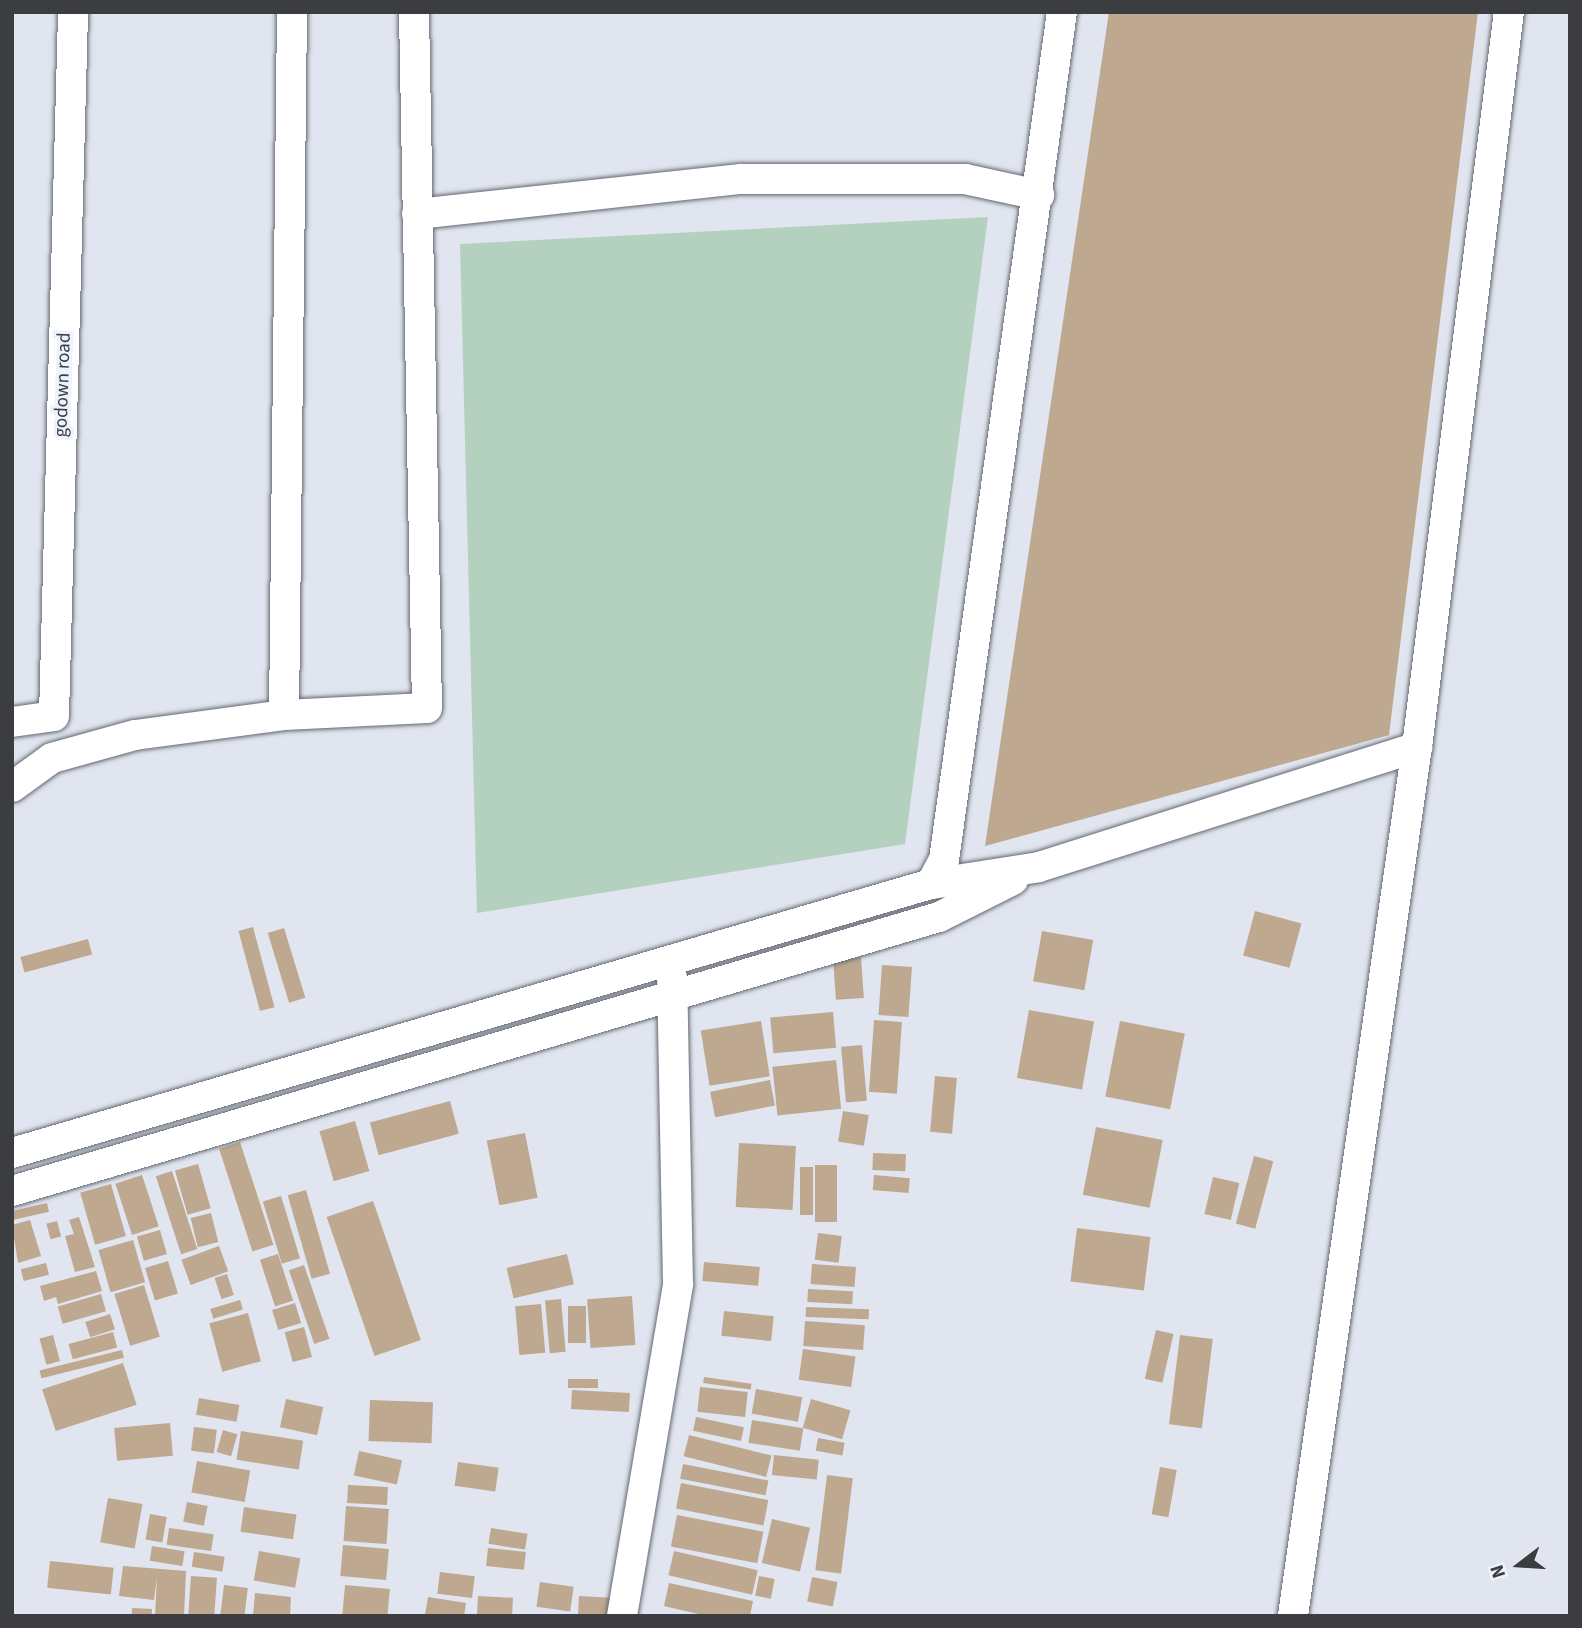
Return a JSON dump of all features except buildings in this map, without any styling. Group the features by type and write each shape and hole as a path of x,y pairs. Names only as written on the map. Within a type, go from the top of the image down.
{"street":[{"name":"godown road","path":"12,722 54,716 73,12"},
{"path":"284,715 292,12"},
{"path":"12,787 52,758 135,735 284,715 427,708 414,12"},
{"path":"931,884 944,860 1039,195 1062,12"},
{"path":"1293,1616 1418,747 1509,12"},
{"path":"417,214 741,179 965,178 1039,195"},
{"path":"12,1153 931,884 1039,867 1418,747"},
{"path":"12,1191 939,917 1039,867"},
{"path":"622,1616 678,1284 672,960"}],"green space":[{"path":"988,217 905,844 477,913 460,244"}]}
